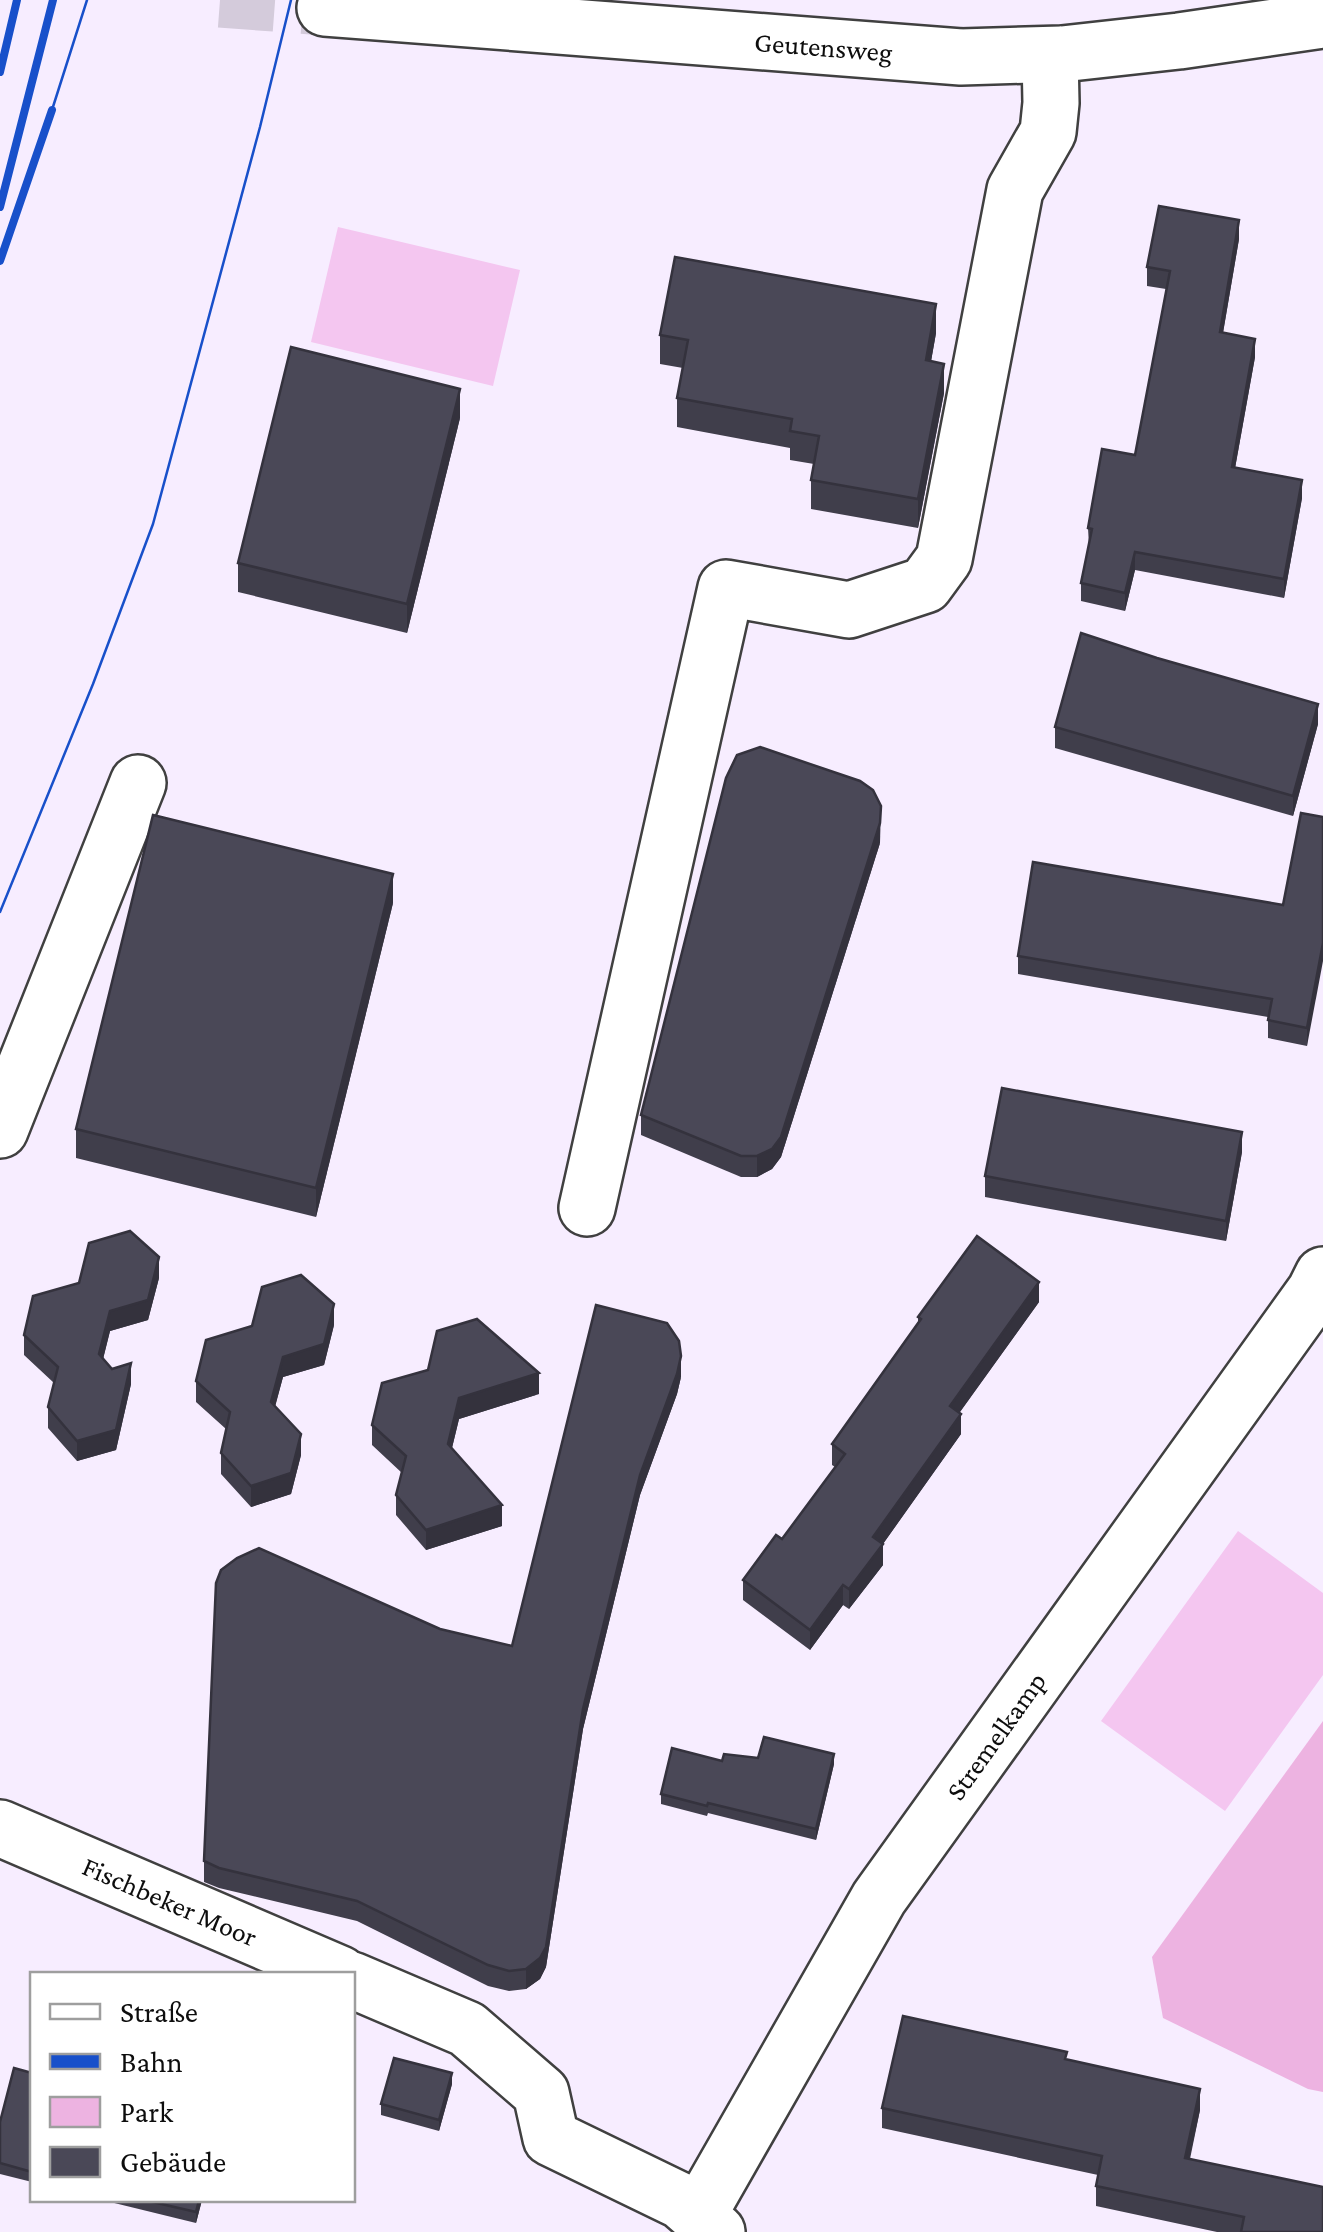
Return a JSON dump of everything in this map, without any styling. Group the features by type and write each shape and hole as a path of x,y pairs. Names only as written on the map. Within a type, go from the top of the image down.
{"street":[{"name":"Geutensweg","path":"325,8 961,57 1050,54 1317,26"},
{"path":"587,1208 726,588 850,610 925,585 944,559 1015,190 1048,132 1050,54"},
{"path":"0,1130 138,782"},
{"name":"Stremelkamp","path":"708,2224 879,1898 1315,1291 1323,1274"},
{"name":"Fischbeker Moor","path":"0,1828 335,1972"},
{"path":"355,1981 467,2029 541,2094 551,2138 681,2201 708,2224"}],"green space":[{"path":"1323,1721 1323,2092 1308,2089 1163,2018 1152,1957"}],"shaded area":[{"path":"338,227 520,270 493,386 311,342"},
{"path":"1238,1531 1323,1593 1323,1675 1225,1811 1101,1721"}],"building":[{"path":"1159,206 1239,220 1220,332 1255,339 1232,467 1302,480 1284,579 1135,552 1125,593 1081,583 1102,449 1135,455 1170,271 1147,267"},
{"path":"675,257 936,304 926,360 944,364 918,499 811,480 819,436 790,431 792,419 677,398 688,340 660,335"},
{"path":"291,347 460,389 407,604 238,563"},
{"path":"1081,633 1318,704 1293,796 1055,727"},
{"path":"760,747 860,781 873,790 881,806 880,823 781,1137 772,1149 757,1156 741,1156 641,1115 726,778 737,755"},
{"path":"1301,813 1323,817 1323,943 1307,1028 1268,1020 1272,999 1018,956 1033,862 1283,905"},
{"path":"153,815 393,874 316,1188 76,1129"},
{"path":"1002,1088 1242,1132 1226,1221 985,1176"},
{"path":"130,1231 159,1257 148,1300 110,1311 99,1354 112,1369 131,1363 116,1430 77,1441 48,1407 58,1367 24,1335 33,1296 79,1283 89,1243"},
{"path":"977,1236 1039,1282 950,1406 961,1414 873,1537 883,1544 849,1589 843,1585 810,1630 743,1580 776,1535 782,1539 845,1454 832,1444"},
{"path":"301,1275 334,1304 324,1344 283,1357 271,1402 301,1434 291,1473 251,1486 221,1453 230,1412 196,1381 206,1340 252,1326 262,1287"},
{"path":"596,1305 667,1323 679,1341 681,1356 640,1475 583,1709 546,1947 540,1958 526,1969 509,1971 488,1965 357,1901 204,1861 216,1583 221,1570 259,1548 440,1629 512,1646"},
{"path":"477,1319 539,1373 459,1398 448,1444 502,1505 426,1530 396,1495 406,1456 372,1425 382,1383 428,1370 437,1331"},
{"path":"764,1737 834,1754 816,1829 661,1794 672,1748 722,1761 724,1754 758,1758"},
{"path":"903,2016 1067,2052 1065,2059 1200,2089 1185,2158 1323,2187 1323,2232 1241,2232 1244,2217 1096,2186 1102,2156 882,2108"},
{"path":"394,2058 452,2073 439,2120 381,2104"},
{"path":"14,2068 30,2072 30,2171 0,2163 0,2122"},
{"path":"153,2202 198,2202 196,2212"}],"tunnel":[{"path":"220,0 325,8"}],"tram line":[{"path":"52,110 87,0"},
{"path":"0,912 153,524 291,0"}],"railway":[{"path":"0,72 17,0"},
{"path":"0,207 53,0"},
{"path":"0,261 52,110"}]}
